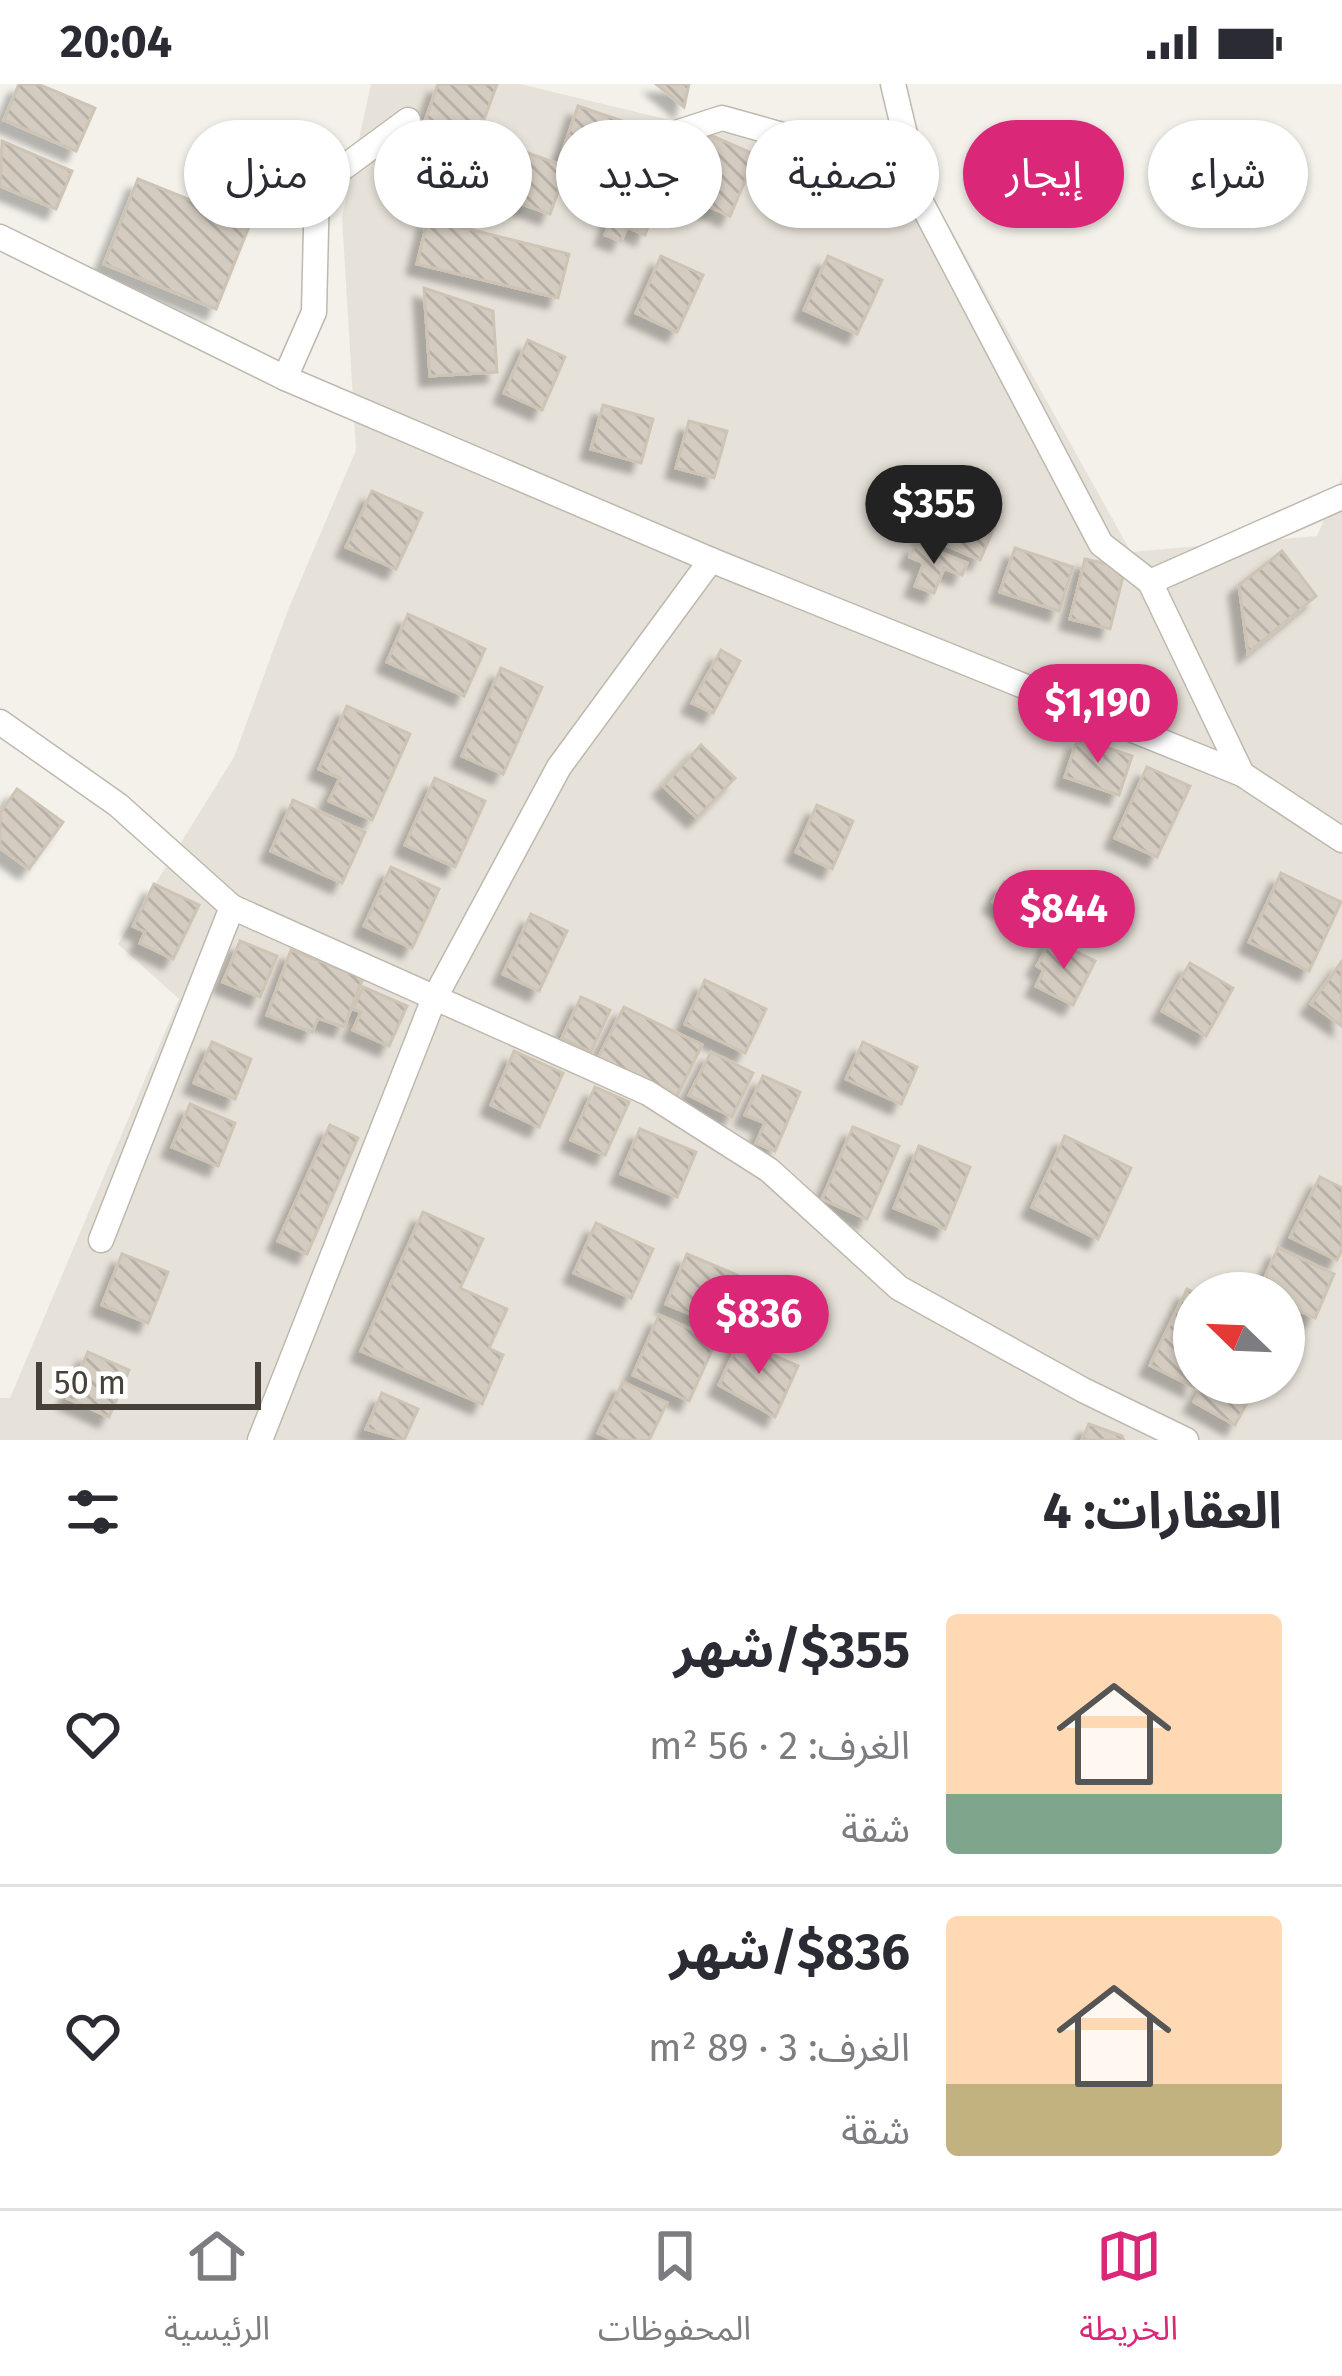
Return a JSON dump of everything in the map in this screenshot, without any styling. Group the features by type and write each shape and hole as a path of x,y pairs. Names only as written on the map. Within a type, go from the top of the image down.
{"street":[{"path":"893,84 902,120"},
{"path":"716,120 746,125"},
{"path":"285,378 314,312 317,187 374,145"},
{"path":"935,228 1100,544 1150,582 1242,774"},
{"path":"0,237 27,246 285,378 711,560 1242,774 1342,840"},
{"path":"1150,582 1342,497"},
{"path":"260,1440 433,1000 559,766 711,560"},
{"path":"0,722 118,805 232,907 648,1093 769,1170 899,1288 1083,1390 1186,1440"},
{"path":"101,1240 232,907"}],"shaded area":[{"path":"371,84 520,84 669,120 556,120 556,228 722,228 722,133 746,139 746,228 939,228 939,215 944,217 1131,552 1317,536 1342,477 1342,1440 0,1440 0,1398 10,1398 179,999 118,944 234,757 288,610 356,450 343,228 350,228 350,180"}],"building":[{"path":"19,84 38,84 95,108 76,151 4,120"},
{"path":"438,84 497,84 484,120 425,120"},
{"path":"656,84 689,84 684,107"},
{"path":"578,106 619,120 573,120"},
{"path":"722,140 746,151 746,178 730,216 722,212"},
{"path":"2,141 72,171 56,209 0,186"},
{"path":"532,154 556,163 556,197 550,214 532,208"},
{"path":"138,179 184,197 184,228 248,228 216,309 104,264"},
{"path":"426,228 464,228 569,254 558,298 417,264"},
{"path":"608,228 627,228 621,241 605,235"},
{"path":"661,256 703,275 677,332 636,313"},
{"path":"828,256 882,280 857,334 804,310"},
{"path":"424,288 493,311 497,372 430,376"},
{"path":"528,340 565,357 542,410 504,393"},
{"path":"603,405 653,419 641,463 591,449"},
{"path":"689,421 727,431 714,478 676,468"},
{"path":"372,491 422,513 396,569 346,547"},
{"path":"941,492 999,516 980,560 923,535"},
{"path":"916,543 967,563 962,575 944,568 934,593 915,586 924,563 910,557"},
{"path":"1015,548 1073,567 1059,611 1000,592"},
{"path":"1282,551 1316,596 1248,653 1239,585"},
{"path":"1085,559 1125,568 1110,629 1070,619"},
{"path":"408,614 485,649 464,696 387,662"},
{"path":"721,650 740,661 713,713 692,703"},
{"path":"501,668 542,687 503,774 462,756"},
{"path":"347,706 410,734 372,820 329,801 340,778 319,769"},
{"path":"1078,738 1132,756 1119,795 1065,777"},
{"path":"701,745 735,778 697,818 663,786"},
{"path":"1147,767 1190,786 1157,857 1115,838"},
{"path":"435,778 485,801 455,867 405,845"},
{"path":"17,789 63,822 29,869 0,848 0,813"},
{"path":"293,800 365,832 342,883 271,851"},
{"path":"817,805 853,821 832,869 796,852"},
{"path":"391,867 439,889 412,948 364,926"},
{"path":"1281,873 1341,902 1309,971 1249,942"},
{"path":"1004,882 1036,900 1024,920 993,902"},
{"path":"154,884 199,905 173,959 140,943 145,932 133,926"},
{"path":"531,914 567,931 539,991 503,974"},
{"path":"1051,939 1095,961 1073,1005 1036,986 1044,970 1037,966"},
{"path":"240,941 277,956 260,997 223,982"},
{"path":"291,950 363,978 344,1027 318,1018 312,1032 267,1015"},
{"path":"1342,961 1342,1026 1311,1004"},
{"path":"1190,963 1233,988 1206,1036 1162,1011"},
{"path":"705,980 766,1009 745,1053 685,1024"},
{"path":"363,987 407,1006 389,1046 353,1030 361,1012 353,1009"},
{"path":"581,997 610,1010 591,1052 562,1038"},
{"path":"624,1007 702,1045 677,1096 598,1058"},
{"path":"212,1042 251,1059 235,1099 194,1083"},
{"path":"863,1042 917,1067 901,1104 846,1079"},
{"path":"514,1051 563,1073 539,1127 491,1105"},
{"path":"711,1052 753,1073 732,1117 689,1095"},
{"path":"763,1076 800,1092 775,1151 756,1143 765,1123 745,1115"},
{"path":"595,1087 629,1102 605,1155 571,1140"},
{"path":"190,1104 235,1123 218,1166 172,1147"},
{"path":"330,1125 358,1138 307,1254 278,1241"},
{"path":"853,1127 899,1146 867,1219 822,1199"},
{"path":"640,1129 696,1152 677,1197 621,1174"},
{"path":"1065,1136 1131,1168 1098,1239 1032,1207"},
{"path":"919,1146 970,1167 945,1229 894,1208"},
{"path":"1320,1177 1342,1188 1342,1250 1337,1260 1290,1237"},
{"path":"423,1212 483,1239 460,1288 507,1309 489,1348 503,1355 482,1404 361,1351"},
{"path":"596,1223 653,1249 631,1298 574,1273"},
{"path":"1278,1248 1334,1274 1315,1318 1305,1313 1305,1272 1267,1272"},
{"path":"122,1254 168,1272 148,1323 102,1305"},
{"path":"687,1254 737,1275 716,1325 666,1304"},
{"path":"659,1315 716,1341 689,1401 633,1375"},
{"path":"1173,1318 1173,1376 1150,1365"},
{"path":"740,1340 798,1366 775,1417 719,1385"},
{"path":"88,1352 129,1370 109,1417 67,1398"},
{"path":"623,1382 667,1403 649,1440 613,1440 598,1433"},
{"path":"382,1393 418,1409 404,1440 366,1429"},
{"path":"1198,1404 1246,1404 1235,1425"},
{"path":"1089,1424 1122,1436 1124,1440 1082,1440"}]}
